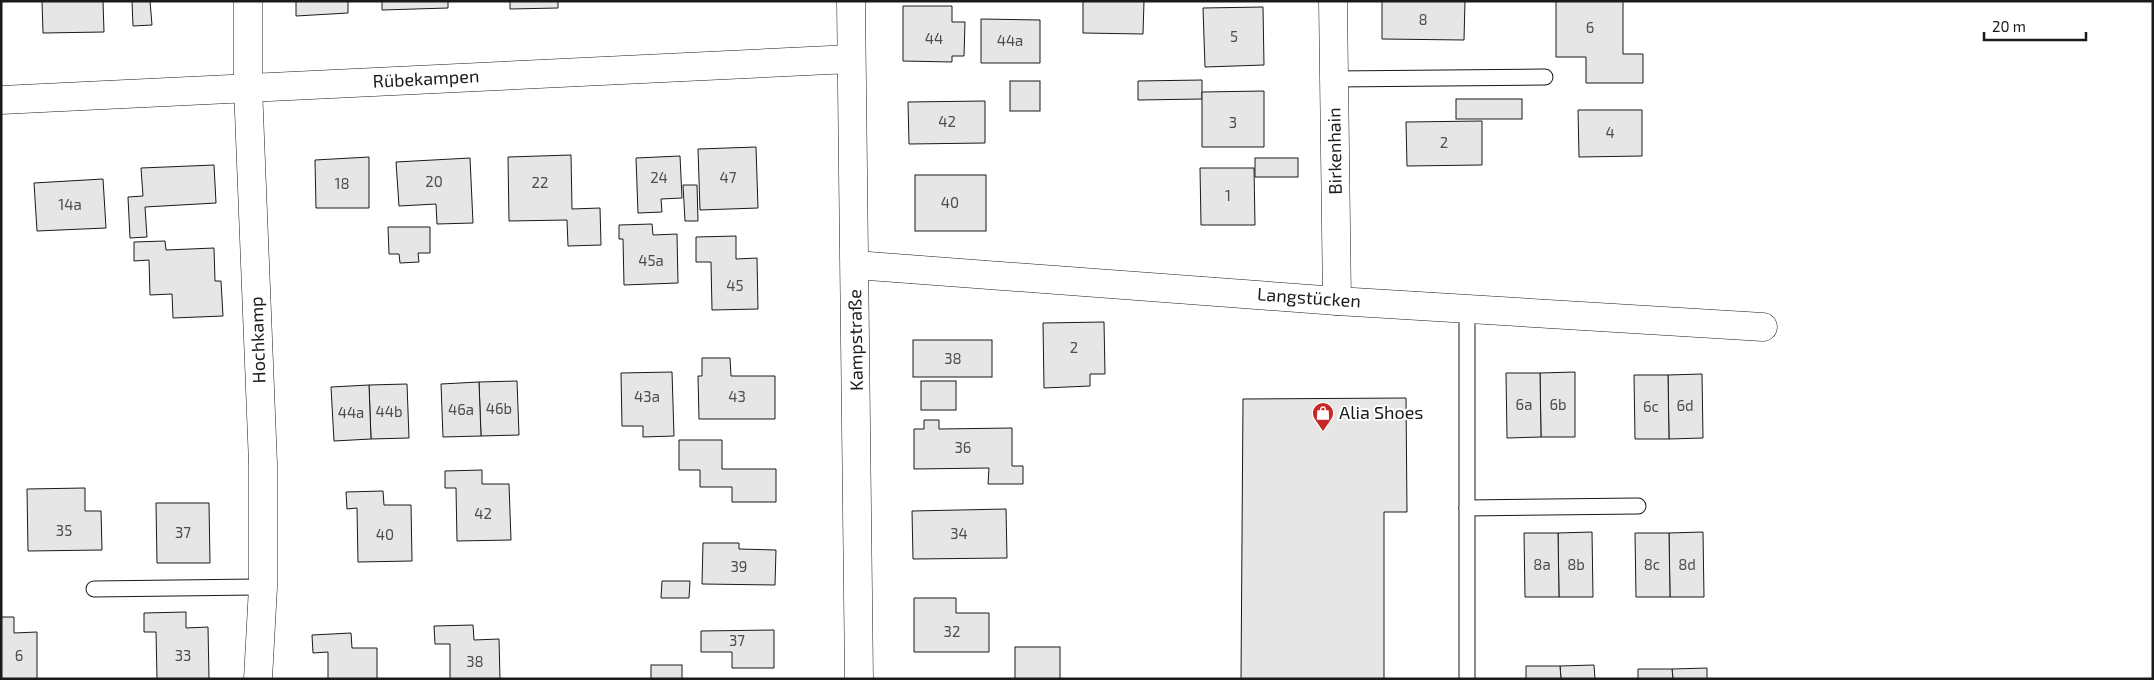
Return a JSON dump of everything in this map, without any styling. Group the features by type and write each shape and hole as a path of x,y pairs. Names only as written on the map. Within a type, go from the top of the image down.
{"street":[{"name":"Hochkamp","path":"248,1 248,87 262,435 263,587 258,679"},
{"name":"Kampstraße","path":"851,1 859,679"},
{"name":"Birkenhain","path":"1333,1 1338,301"},
{"name":"Rübekampen","path":"1,100 851,59"},
{"name":"Langstücken","path":"855,265 1338,301 1763,327"}],"lane":[{"path":"1334,79 1545,77"},
{"path":"1467,309 1467,679"},
{"path":"1467,508 1638,506"},
{"path":"94,589 263,587"}],"building":[{"path":"42,1 103,1 104,32 43,33"},
{"path":"132,1 150,1 152,25 133,26"},
{"path":"296,1 348,1 348,13 296,16"},
{"path":"382,1 448,1 448,8 382,10"},
{"path":"510,1 558,1 558,8 510,9"},
{"path":"1083,1 1144,1 1143,34 1083,33"},
{"path":"1382,1 1465,1 1464,40 1382,39"},
{"path":"1556,1 1623,1 1623,54 1643,54 1643,83 1586,83 1586,57 1556,57"},
{"path":"903,6 952,6 952,22 965,22 964,56 952,56 952,62 903,61"},
{"path":"1263,7 1264,65 1205,67 1203,8"},
{"path":"981,19 1040,20 1040,63 981,63"},
{"path":"1202,80 1202,99 1138,100 1138,81"},
{"path":"1010,81 1040,81 1040,111 1010,111"},
{"path":"1264,91 1264,147 1202,147 1202,92"},
{"path":"1456,99 1522,99 1522,119 1456,119"},
{"path":"985,101 985,143 909,144 908,102"},
{"path":"1578,110 1642,110 1642,156 1579,157"},
{"path":"1482,121 1482,165 1407,166 1406,122"},
{"path":"756,147 758,208 700,210 698,149"},
{"path":"571,155 572,209 600,208 601,245 568,246 567,220 509,221 508,157"},
{"path":"680,156 682,198 661,199 662,212 638,213 636,158"},
{"path":"369,157 369,208 316,208 315,160"},
{"path":"470,158 473,223 437,224 436,204 399,206 396,162"},
{"path":"1255,158 1298,158 1298,177 1255,177"},
{"path":"214,165 216,203 145,207 147,237 130,238 128,197 143,196 141,168"},
{"path":"1200,168 1254,168 1255,225 1201,225"},
{"path":"915,175 986,175 986,231 915,231"},
{"path":"103,179 106,228 37,231 34,183"},
{"path":"683,185 697,185 698,221 685,221"},
{"path":"652,224 653,235 677,234 678,283 624,285 623,239 619,239 619,225"},
{"path":"388,227 430,227 430,253 418,253 419,262 400,263 399,254 389,254"},
{"path":"736,236 736,259 757,258 758,309 712,310 711,262 696,262 696,237"},
{"path":"165,241 166,250 214,248 215,281 221,281 223,316 173,318 172,294 150,295 149,260 134,261 134,242"},
{"path":"1104,322 1105,374 1090,374 1090,386 1044,388 1043,323"},
{"path":"913,340 992,340 992,377 913,377"},
{"path":"702,358 730,358 731,376 775,376 775,419 699,419 698,376 702,376"},
{"path":"672,372 674,436 643,437 643,426 622,426 621,373"},
{"path":"1575,372 1575,437 1541,437 1540,373"},
{"path":"1506,373 1540,373 1541,437 1507,438"},
{"path":"1702,374 1703,438 1669,439 1668,375"},
{"path":"1634,375 1668,375 1669,439 1635,439"},
{"path":"517,381 519,435 481,436 479,382"},
{"path":"921,381 956,381 956,410 921,410"},
{"path":"479,382 481,436 443,437 441,384"},
{"path":"407,384 409,438 371,439 369,385"},
{"path":"369,385 371,439 334,441 331,387"},
{"path":"1406,398 1407,512 1384,512 1384,679 1241,679 1243,399"},
{"path":"924,420 939,420 939,429 1012,428 1012,466 1023,466 1023,484 988,484 989,468 914,469 914,429 924,429"},
{"path":"679,440 722,440 722,469 776,469 776,502 732,502 732,487 700,487 700,470 679,470"},
{"path":"482,470 482,484 509,484 511,540 457,541 456,488 445,488 445,471"},
{"path":"85,488 85,511 101,511 102,550 28,551 27,489"},
{"path":"383,491 384,505 411,505 412,561 358,562 357,508 347,509 346,492"},
{"path":"156,503 209,503 210,563 157,563"},
{"path":"1006,509 1007,558 913,559 912,511"},
{"path":"1592,532 1593,597 1559,597 1558,533"},
{"path":"1703,532 1704,597 1670,597 1669,533"},
{"path":"1524,533 1558,533 1559,597 1525,597"},
{"path":"1635,533 1669,533 1670,597 1636,597"},
{"path":"703,543 739,543 739,549 776,550 775,585 702,584"},
{"path":"662,581 690,581 689,598 661,598"},
{"path":"914,598 956,598 956,613 989,613 989,652 914,652"},
{"path":"186,612 186,628 208,627 209,679 157,679 156,632 144,632 144,613"},
{"path":"1,617 14,617 14,633 37,632 37,679 1,679"},
{"path":"473,625 474,640 499,639 500,679 450,679 450,644 435,644 434,626"},
{"path":"774,630 774,668 732,668 732,652 701,652 701,631"},
{"path":"351,633 352,648 377,648 377,679 328,679 328,652 313,653 312,635"},
{"path":"1015,647 1060,647 1060,679 1015,679"},
{"path":"651,665 682,665 682,679 651,679"},
{"path":"1594,665 1595,679 1561,679 1560,666"},
{"path":"1526,666 1560,666 1561,679 1526,679"},
{"path":"1707,668 1707,679 1673,679 1672,669"},
{"path":"1638,669 1672,669 1673,679 1638,679"}],"place":[{"name":"Alia Shoes","path":"1323,432"}]}
